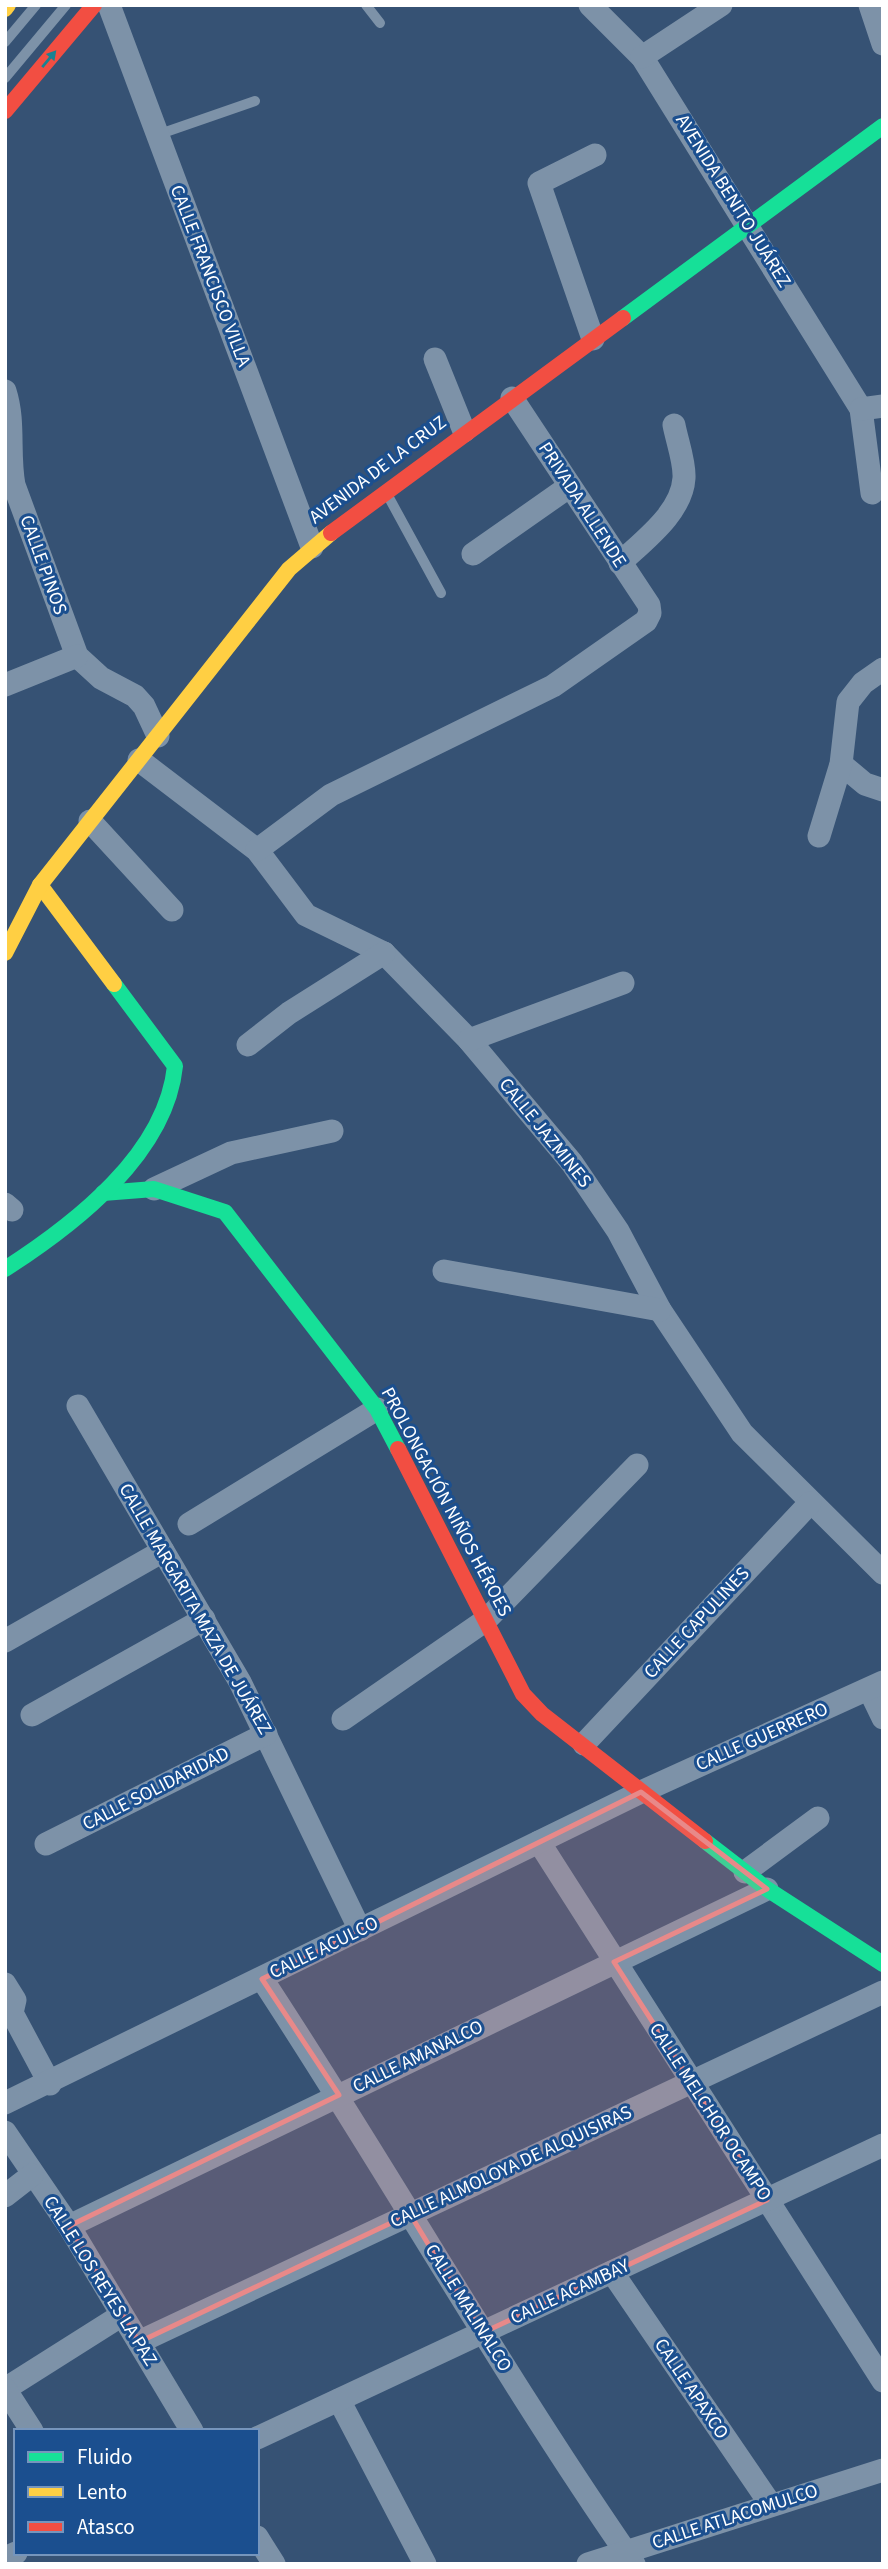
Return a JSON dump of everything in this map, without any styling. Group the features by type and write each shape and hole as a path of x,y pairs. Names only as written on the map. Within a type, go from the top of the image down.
{"main road":[{"path":"5,111 94,5"},
{"name":"AVENIDA DE LA CRUZ","path":"5,953 40,885 289,569 312,547 464,431 882,129"},
{"path":"5,1269 25,1258 103,1193 138,1154 177,1079 175,1066 40,885"},
{"name":"PROLONGACIÓN NIÑOS HÉROES","path":"103,1193 154,1189 225,1213 233,1220 377,1409 523,1694 542,1714 584,1744 766,1889 883,1964"}],"street":[{"name":"CALLE FRANCISCO VILLA","path":"109,5 312,547"},
{"name":"AVENIDA BENITO JUÁREZ","path":"590,5 642,57 748,225 872,407"},
{"path":"642,57 721,5"},
{"path":"870,5 883,44"},
{"path":"593,339 539,189 545,178 595,155"},
{"path":"435,359 464,431"},
{"name":"PRIVADA ALLENDE","path":"257,850 331,795 553,686 646,621 650,613 649,605 512,398"},
{"name":"CALLE PINOS","path":"8,406 10,464 14,485 77,656"},
{"path":"872,407 872,493"},
{"path":"620,563 659,526 677,501 684,478 674,425"},
{"path":"472,554 570,486"},
{"path":"5,685 77,656 101,678 135,696 144,706 158,736"},
{"path":"819,836 841,764 848,702 863,683 883,669"},
{"name":"CALLE JAZMINES","path":"139,760 257,850 306,915 384,953 469,1040 572,1163 618,1231 660,1310 742,1433 883,1573"},
{"path":"841,764 865,784 883,790"},
{"path":"90,821 172,910"},
{"path":"248,1045 289,1013 384,953"},
{"path":"469,1040 623,983"},
{"path":"154,1189 231,1153 331,1131"},
{"path":"444,1271 660,1310"},
{"name":"CALLE MARGARITA MAZA DE JUÁREZ","path":"78,1405 204,1619 266,1734 360,1930"},
{"path":"189,1524 377,1409"},
{"path":"343,1719 486,1620 637,1465"},
{"name":"CALLE CAPULINES","path":"584,1744 810,1503"},
{"path":"5,1641 163,1551"},
{"path":"32,1716 204,1619"},
{"path":"876,1685 883,1718"},
{"name":"CALLE GUERRERO","path":"641,1792 876,1685"},
{"name":"CALLE SOLIDARIDAD","path":"46,1844 266,1734"},
{"name":"CALLE ACULCO","path":"5,2103 50,2084 641,1792"},
{"path":"745,1872 818,1818"},
{"name":"CALLE MELCHOR OCAMPO","path":"539,1842 883,2381"},
{"name":"CALLE AMANALCO","path":"69,2225 766,1889"},
{"name":"CALLE MALINALCO","path":"262,1979 339,2095 482,2333 630,2558"},
{"path":"5,1984 15,2000 12,2013 50,2084"},
{"name":"CALLE ALMOLOYA DE ALQUISIRAS","path":"139,2342 883,1992"},
{"name":"CALLE LOS REYES LA PAZ","path":"5,2132 32,2175 69,2225 191,2429"},
{"name":"CALLE ACAMBAY","path":"259,2437 883,2145"},
{"path":"5,2196 32,2175"},
{"name":"CALLE APAXCO","path":"612,2272 771,2505"},
{"path":"31,2429 5,2389 122,2315"},
{"path":"339,2400 425,2564"},
{"name":"CALLE ATLACOMULCO","path":"588,2564 630,2558 771,2505 883,2470"},
{"path":"259,2540 274,2564"}],"lane":[{"path":"5,42 36,5"},
{"path":"5,78 66,5"},
{"path":"366,5 380,23"},
{"path":"157,135 255,101"},
{"path":"385,490 441,593"}],"highlighted area":[{"path":"641,1792 767,1889 614,1962 767,2200 482,2333 410,2214 139,2342 69,2226 339,2095 262,1979"}],"traffic: fast":[{"path":"623,318 883,126"},
{"path":"5,1269 60,1231 113,1184 136,1157 154,1129 168,1098 175,1066 114,984"},
{"path":"103,1193 154,1189 225,1212 377,1409 398,1449"},
{"path":"705,1841 767,1889 883,1964"}],"traffic: slow":[{"path":"5,9 8,5"},
{"path":"5,953 40,885 289,569 331,533"},
{"path":"40,885 114,984"}],"traffic: jam":[{"path":"5,111 94,5"},
{"path":"331,533 623,318"},
{"path":"398,1449 523,1694 542,1714 705,1841"}]}
